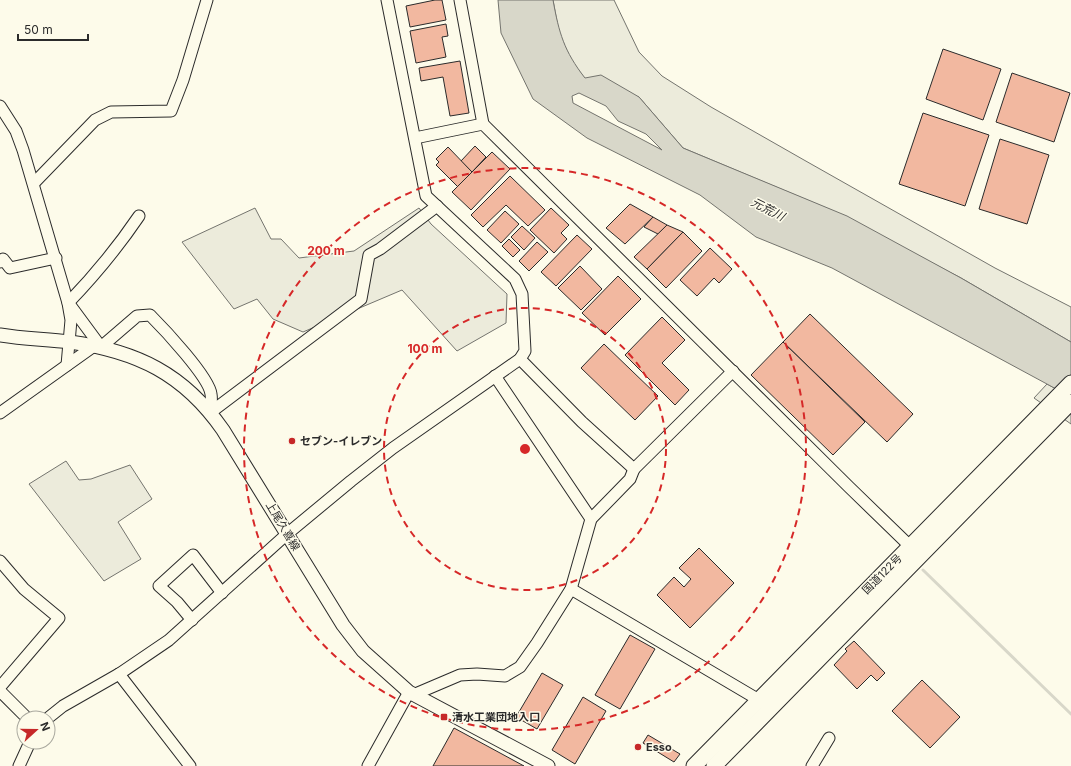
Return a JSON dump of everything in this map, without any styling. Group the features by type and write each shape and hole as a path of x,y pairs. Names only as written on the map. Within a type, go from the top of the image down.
{"highway":[{"name":"国道122号","path":"694,766 765,704 916,551 1039,424 1071,383"},
{"name":"国道122号","path":"1039,424 1071,402"},
{"name":"国道122号","path":"714,766 765,704"}],"main road":[{"name":"上尾久喜線","path":"0,335 98,346 132,356 167,373 183,384 211,412 344,625 363,651 411,694 548,766"}],"street":[{"path":"34,183 95,120 111,112 171,111 183,80 207,0"},
{"path":"56,712 63,706 119,674 169,640 288,534 393,448 520,359 525,351 522,294 515,279 426,196 387,0"},
{"path":"460,0 483,124 849,487 916,551"},
{"path":"0,106 16,131 34,183 68,303 71,320 68,365"},
{"path":"415,138 483,124"},
{"path":"211,412 361,299 369,255 380,249 437,206"},
{"path":"68,303 91,279 139,216"},
{"path":"0,262 3,260 10,268 56,258"},
{"path":"68,303 98,346"},
{"path":"0,413 68,365 98,346 137,316 150,315 173,338 212,392 211,412"},
{"path":"520,359 634,470"},
{"path":"368,766 411,694 460,675 477,674 505,676 520,667 538,643 571,589 591,519 630,479 634,470 733,371"},
{"path":"495,376 591,519"},
{"path":"192,620 177,602 159,586 193,555 222,593"},
{"path":"0,561 24,589 60,618 0,687"},
{"path":"571,589 765,704"},
{"path":"119,674 190,766"},
{"path":"0,692 19,710"},
{"path":"812,766 829,738"},
{"path":"19,766 26,750"}],"shaded area":[{"path":"553,0 614,0 639,52 662,76 711,107 995,268 1071,307 1071,342 961,278 831,210 683,148 639,97 585,79 571,60 559,33"},
{"path":"255,208 271,239 281,239 299,258 354,251 419,208 431,224 507,294 506,323 457,351 402,290 303,332 273,319 257,299 234,309 182,242"},
{"path":"1047,384 1071,397 1071,424 1034,398"},
{"path":"66,461 79,480 91,479 130,465 152,499 118,522 141,559 104,581 29,484"}],"water":[{"name":"元荒川","path":"498,0 553,0 563,41 572,59 585,78 601,75 639,97 683,148 847,216 961,278 1071,342 1071,397 832,268 756,237 700,195 587,138 533,99 501,33","holes":["579,93 606,106 618,121 646,134 662,150 573,103 572,96"]}],"building":[{"path":"442,0 446,20 410,27 406,6"},
{"path":"446,24 448,36 442,37 446,57 416,63 410,31"},
{"path":"943,49 1001,69 983,120 926,99"},
{"path":"460,61 469,113 450,116 443,77 421,81 419,68"},
{"path":"1012,73 1070,93 1054,142 996,122"},
{"path":"923,113 989,135 965,206 899,184"},
{"path":"1000,139 1049,155 1027,224 979,209"},
{"path":"475,146 486,157 472,172 461,161"},
{"path":"448,147 472,172 458,187 436,165 439,162 436,159"},
{"path":"492,152 510,169 471,210 452,192"},
{"path":"510,176 545,210 528,226 506,205 483,227 471,215"},
{"path":"630,204 653,217 625,244 606,228"},
{"path":"551,208 569,225 561,233 567,239 554,253 530,230"},
{"path":"505,211 519,224 501,243 487,230"},
{"path":"653,217 667,225 658,234 644,227"},
{"path":"667,225 683,232 647,269 634,257"},
{"path":"522,226 535,238 524,250 511,237"},
{"path":"683,232 702,251 666,288 647,269"},
{"path":"577,235 592,249 556,286 541,272"},
{"path":"509,239 520,250 513,257 502,246"},
{"path":"537,242 548,252 529,271 519,261"},
{"path":"710,248 732,269 719,283 714,278 697,296 680,280"},
{"path":"580,266 602,289 581,310 558,288"},
{"path":"618,276 641,299 605,335 582,313"},
{"path":"810,314 913,414 887,442 783,342"},
{"path":"662,317 685,340 662,363 689,390 675,405 625,355"},
{"path":"783,342 865,422 833,455 751,375"},
{"path":"604,344 658,396 635,420 581,368"},
{"path":"699,548 734,583 690,628 657,595 674,577 684,587 691,579 679,568"},
{"path":"630,635 655,649 620,709 595,695"},
{"path":"854,641 885,673 877,681 871,675 857,689 834,665 847,651 845,649"},
{"path":"542,673 563,685 537,729 516,717"},
{"path":"922,680 960,717 930,748 892,711"},
{"path":"583,697 606,711 575,764 552,750"},
{"path":"454,728 524,766 433,766"},
{"path":"648,735 680,754 674,762 643,743"}],"waterway":[{"path":"923,570 1071,714"}],"place":[{"name":"セブン-イレブン","path":"292,441"},
{"name":"清水工業団地入口","path":"444,717"},
{"name":"Esso","path":"638,747"}]}
